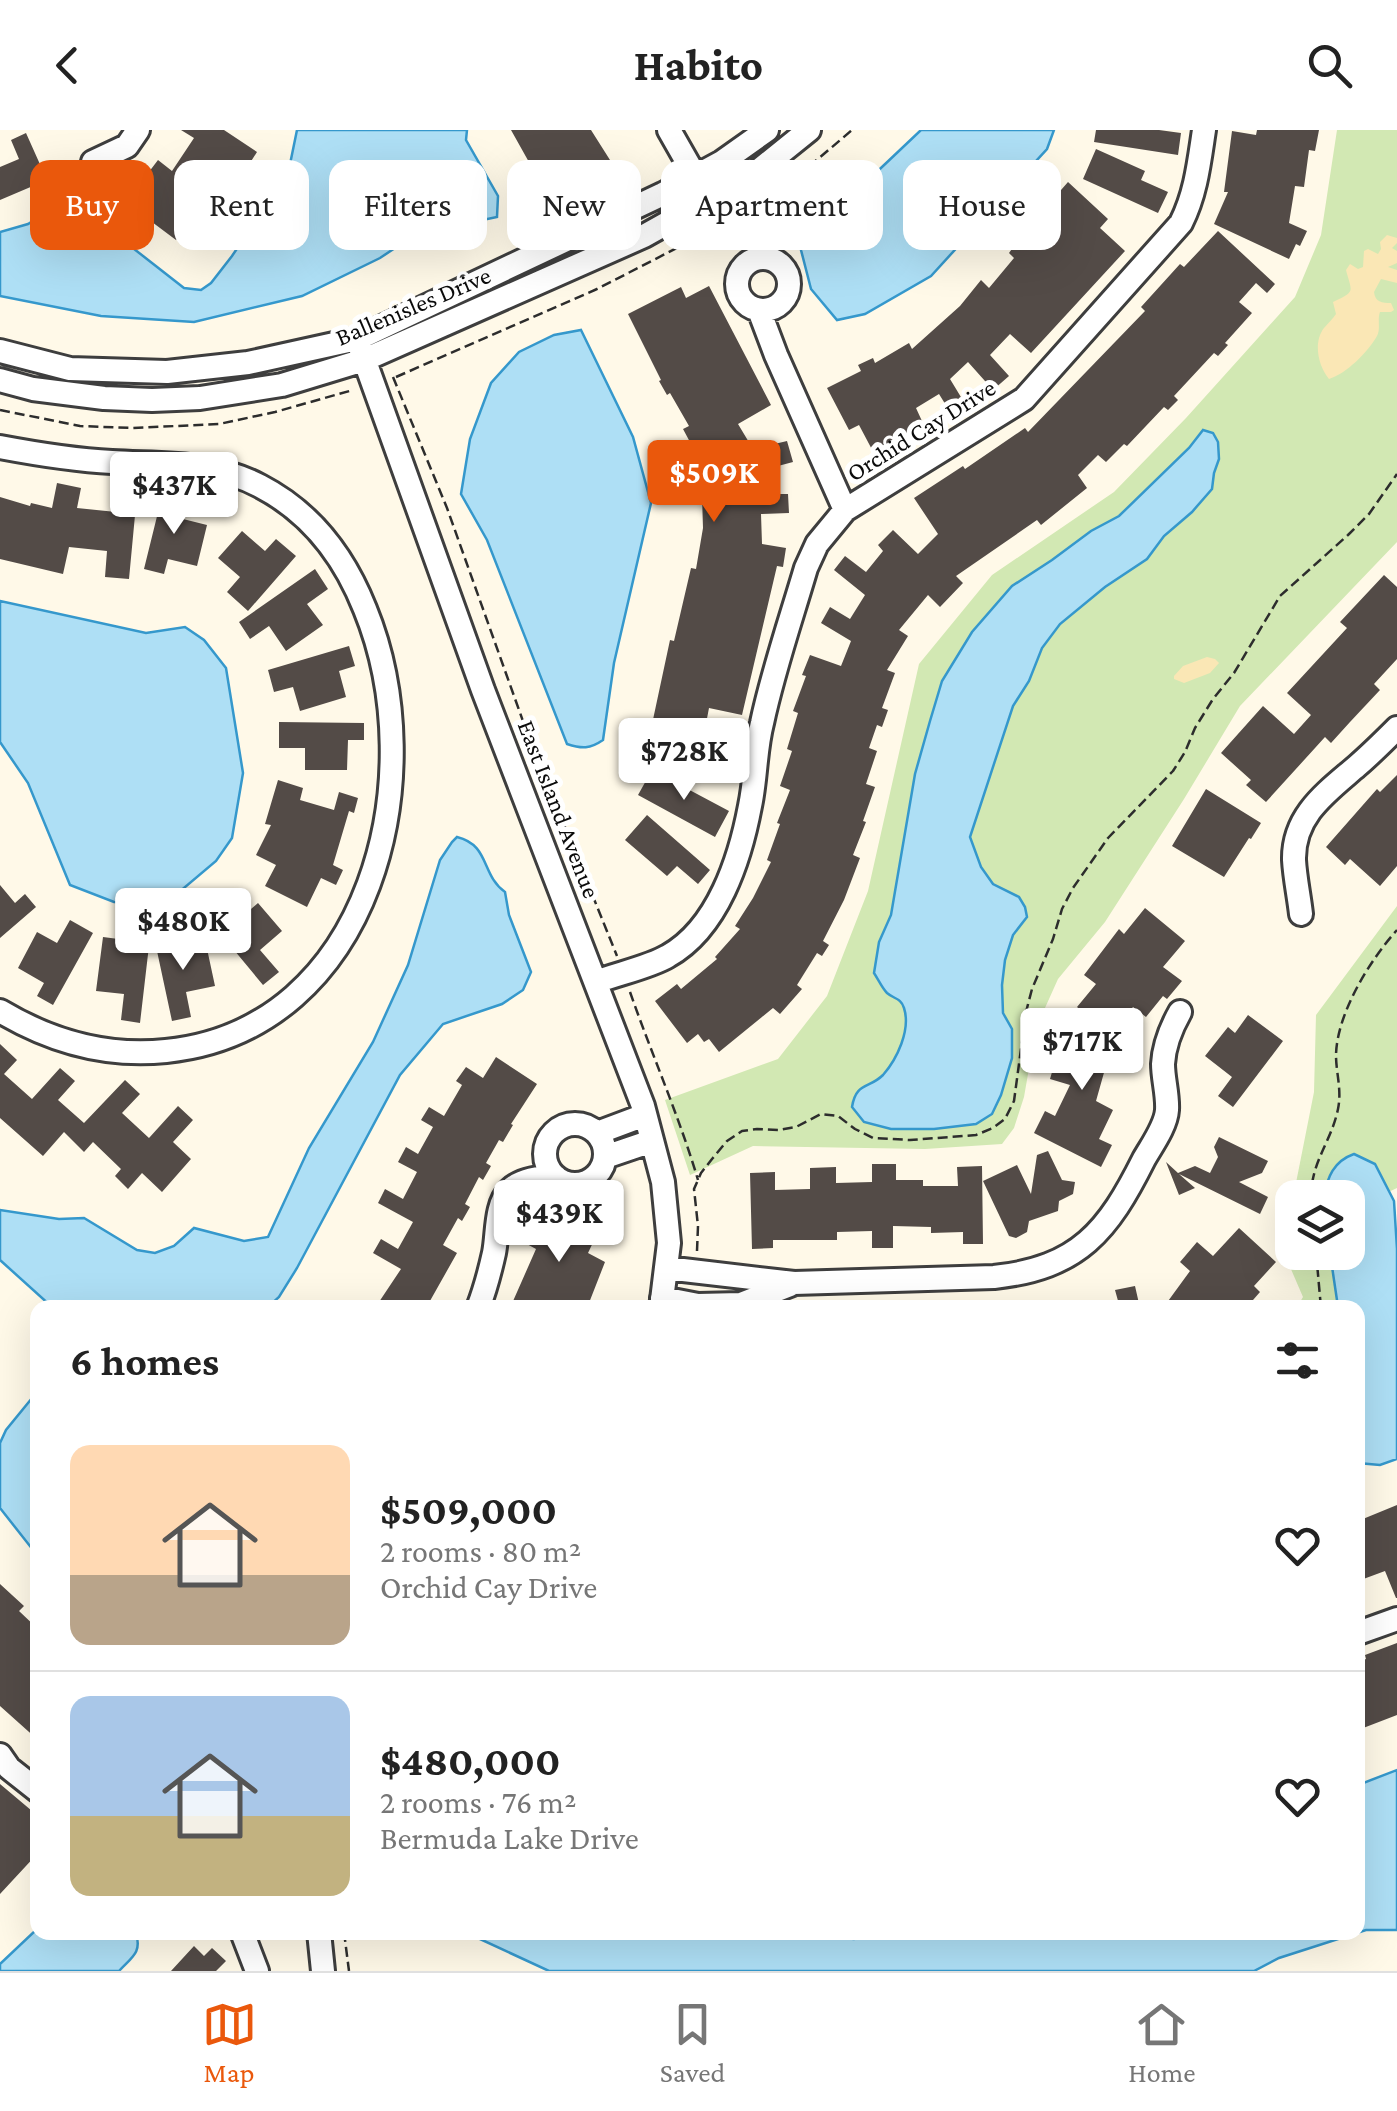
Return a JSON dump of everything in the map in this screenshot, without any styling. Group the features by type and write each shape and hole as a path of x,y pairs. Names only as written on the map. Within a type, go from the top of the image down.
{"street":[{"path":"97,160 128,146 138,130"},
{"path":"669,130 686,160"},
{"name":"Ballenisles Drive","path":"725,160 767,130"},
{"name":"Ballenisles Drive","path":"771,160 808,130"},
{"name":"Orchid Cay Drive","path":"596,982 667,957 689,940 718,901 743,839 761,724 806,568 817,544 844,510 1024,398 1180,223 1196,185 1204,130"},
{"name":"Ballenisles Drive","path":"0,351 70,368 167,372 360,350 661,193"},
{"name":"Ballenisles Drive","path":"0,380 33,389 152,400 200,398 282,385 661,227"},
{"path":"760,310 844,510"},
{"name":"East Island Avenue","path":"360,350 645,1115 663,1182 669,1243 662,1300"},
{"path":"0,447 96,461 204,466 257,484 293,506 332,546 358,590 374,630 388,684 393,769 383,839 370,880 346,932 310,983 264,1020 210,1043 156,1052 120,1052 51,1036 0,1011"},
{"path":"1301,914 1294,858 1305,816 1315,802 1397,728"},
{"path":"666,1268 794,1283 994,1278 1019,1275 1068,1256 1088,1242 1119,1208 1167,1114 1163,1063 1180,1012"},
{"path":"597,1133 645,1115"},
{"path":"480,1300 495,1250 500,1212 524,1168 552,1134 567,1124 587,1126 603,1142 605,1157 596,1176 584,1182 565,1182 550,1169 546,1146"},
{"path":"605,1157 652,1141"},
{"path":"511,1188 536,1178 556,1177"},
{"path":"751,1300 794,1283"},
{"path":"1365,1631 1397,1620"},
{"path":"0,1755 30,1784"},
{"path":"245,1940 257,1971"},
{"path":"320,1940 324,1971"}],"path":[{"path":"389,377 395,378 440,492 529,738 618,958"},
{"path":"695,1272 698,1226 694,1189 701,1172 727,1141 742,1132 796,1128 821,1114 838,1116 873,1138 910,1140 976,1135 1005,1119 1014,1101 1032,989 1073,888 1108,838 1173,772 1204,714 1234,674 1280,596 1359,525 1397,474"},
{"path":"1311,1180 1338,1111 1336,1052 1349,1006 1370,964 1397,930"},
{"path":"630,992 698,1180"},
{"path":"1318,1270 1320,1300"},
{"path":"345,1940 349,1971"}],"green space":[{"path":"1337,130 1397,130 1397,542 1240,706 1105,922 1058,979 1036,1028 1024,1097 1014,1128 1002,1144 925,1149 753,1146 690,1175 665,1100 778,1059 827,996 868,891 919,664 992,575 1114,492 1295,297 1321,235"},
{"path":"1397,906 1397,1188 1382,1195 1365,1196 1365,1180 1297,1180 1314,1092 1316,1015"},
{"path":"1291,1270 1337,1270 1339,1300 1301,1300"}],"sand":[{"path":"1387,235 1397,238 1392,248 1397,251 1397,263 1388,267 1397,270 1397,283 1381,279 1374,292 1377,300 1391,303 1394,310 1380,312 1378,333 1368,349 1329,379 1318,347 1324,328 1336,314 1333,302 1350,290 1346,270 1350,264 1358,269 1363,267 1364,251 1378,254 1380,242"},
{"path":"1207,657 1219,663 1210,673 1184,683 1174,679 1183,666"}],"water":[{"path":"297,130 467,130 466,140 477,160 329,160 329,250 392,250 302,296 194,322 101,316 0,296 0,232 30,223 30,250 135,250 184,288 201,290 236,250 309,250 309,160 291,160"},
{"path":"921,130 1054,130 1047,149 1037,160 903,160 903,250 955,250 931,276 865,314 837,320 811,289 801,250 883,250 883,166"},
{"path":"487,177 498,196 497,217 487,219"},
{"path":"581,330 633,437 651,503 614,663 603,740 590,747 567,744 487,540 461,494 470,439 491,383 519,352 554,335"},
{"path":"1203,430 1213,433 1218,442 1219,459 1212,489 1164,536 1147,559 1060,624 1042,648 1029,681 1013,706 970,837 981,867 993,884 1019,897 1027,917 1013,935 1005,960 1003,1013 1012,1029 1012,1058 992,1114 976,1124 934,1129 891,1129 864,1122 852,1107 854,1099 860,1090 883,1075 898,1053 904,1035 903,1005 887,993 874,973 879,942 891,915 915,774 942,681 972,632 1012,586 1119,516"},
{"path":"0,601 146,633 185,627 204,640 226,668 243,773 232,838 216,861 165,904 114,902 70,885 28,783 0,742"},
{"path":"457,837 475,847 505,892 509,915 531,972 523,990 502,1004 443,1024 400,1075 279,1297 44,1300 0,1260 0,1210 59,1219 84,1218 137,1250 155,1253 174,1246 194,1228 244,1241 268,1237 309,1148 373,1042 408,965 440,860"},
{"path":"1354,1154 1375,1164 1394,1201 1397,1459 1380,1465 1365,1464 1365,1300 1337,1300 1333,1270 1365,1270 1365,1180 1328,1180 1333,1171"},
{"path":"30,1401 30,1546 0,1508 0,1443"},
{"path":"1397,1770 1397,1930 1365,1930 1365,1782"},
{"path":"30,1936 30,1940 137,1940 138,1945 119,1971 0,1971 0,1964"},
{"path":"482,1940 1335,1940 1279,1958 1254,1971 549,1971"}],"building":[{"path":"181,130 224,130 257,152 252,160 179,160 194,138"},
{"path":"511,130 591,130 610,160 528,160"},
{"path":"1096,130 1181,133 1178,155 1094,142"},
{"path":"1257,130 1319,130 1315,151 1309,150 1304,187 1295,186 1289,223 1307,231 1289,259 1214,224 1228,192 1224,192 1232,131 1256,135"},
{"path":"26,133 38,160 30,160 30,187 0,200 0,167 19,159 11,140"},
{"path":"1096,149 1145,171 1141,180 1168,192 1158,213 1083,179"},
{"path":"158,160 172,171 174,168 174,238 154,224 154,165"},
{"path":"1068,182 1108,219 1100,228 1125,251 1031,353 1010,334 990,355 1009,376 993,390 968,362 950,379 967,407 952,415 939,394 916,408 927,432 877,459 859,425 849,430 827,388 861,371 858,365 873,358 875,363 909,343 912,349 960,306 981,280 989,288 1014,258 1009,253 1011,250 1061,250 1061,190"},
{"path":"1218,231 1275,284 1267,293 1256,283 1239,302 1252,313 1218,356 1214,353 1174,396 1178,400 1168,410 1164,407 1106,462 1098,455 1078,475 1087,488 1041,525 1037,520 956,576 963,583 940,607 928,595 899,630 908,636 887,670 895,673 882,708 888,710 882,727 877,725 869,748 877,751 866,784 875,787 853,855 860,858 823,941 829,945 822,956 817,953 797,985 802,989 780,1014 773,1008 719,1052 709,1039 704,1042 698,1034 687,1043 655,1001 677,984 681,989 717,959 740,929 735,926 771,862 767,860 790,790 780,786 792,751 787,749 798,713 793,711 806,676 802,675 810,655 841,666 851,641 821,623 830,607 850,619 865,595 834,570 845,556 866,572 883,551 878,545 893,530 918,554 938,534 914,498 1025,428 1028,432 1145,311 1141,307 1180,264 1184,267"},
{"path":"709,286 771,405 738,424 753,449 787,441 793,462 755,472 761,494 788,494 789,513 761,514 762,544 786,548 783,567 777,566 742,715 709,708 704,734 737,740 733,760 709,755 706,769 645,757 670,640 674,641 691,568 696,569 703,528 702,496 713,495 702,454 698,457 683,429 689,426 659,381 628,314 681,287 686,298"},
{"path":"57,483 81,488 77,508 116,512 118,492 137,494 129,579 105,577 107,551 69,547 63,574 0,559 0,497 52,508"},
{"path":"163,492 184,498 179,518 207,525 197,566 168,559 164,574 144,569"},
{"path":"242,531 265,551 276,539 296,556 248,611 227,592 240,577 218,558"},
{"path":"315,569 328,589 307,604 323,625 286,651 269,626 250,639 239,622"},
{"path":"1384,575 1397,587 1397,659 1374,684 1380,690 1331,743 1325,737 1266,802 1246,785 1251,780 1221,753 1263,706 1294,734 1311,715 1287,693 1347,628 1340,622"},
{"path":"349,646 355,666 339,671 346,697 300,711 293,687 274,692 268,670"},
{"path":"279,722 364,723 364,740 348,740 347,770 305,770 305,748 279,748"},
{"path":"652,770 729,811 715,837 638,795"},
{"path":"1397,775 1397,866 1380,886 1350,859 1345,865 1326,847 1377,789 1380,792"},
{"path":"278,780 303,788 300,800 334,810 339,792 358,798 354,813 349,811 333,865 343,870 336,885 321,878 307,907 265,886 276,865 256,855 271,825 265,824"},
{"path":"1206,789 1261,823 1224,877 1172,846"},
{"path":"647,815 710,870 698,884 677,866 667,876 625,840"},
{"path":"0,885 15,903 25,894 36,907 0,938"},
{"path":"258,903 282,931 260,950 279,972 263,985 210,921 226,907 238,920"},
{"path":"1145,908 1185,941 1163,967 1182,981 1146,1017 1133,1007 1111,1035 1077,1007 1096,984 1084,975 1119,929 1124,934"},
{"path":"70,920 93,933 53,1005 37,996 44,983 18,968 37,932 57,943"},
{"path":"127,934 150,937 140,1023 121,1020 124,994 96,991 103,937 126,940"},
{"path":"175,936 178,950 206,944 215,986 186,992 191,1017 172,1021 154,937"},
{"path":"1248,1015 1283,1041 1233,1107 1218,1096 1232,1077 1205,1056 1228,1027 1235,1033"},
{"path":"1053,1025 1137,1051 1131,1069 1107,1062 1096,1101 1113,1110 1099,1139 1112,1145 1101,1167 1034,1133 1045,1111 1055,1116 1070,1085 1050,1079 1059,1048 1047,1044"},
{"path":"0,1044 17,1060 4,1074 32,1099 60,1068 75,1081 58,1100 84,1123 125,1080 140,1094 122,1113 149,1138 178,1106 193,1120 173,1142 191,1159 162,1192 142,1173 128,1189 115,1176 121,1169 93,1142 84,1152 64,1132 43,1156 0,1118"},
{"path":"496,1057 537,1084 503,1142 499,1140 486,1163 491,1166 483,1180 479,1177 465,1204 470,1207 462,1221 458,1218 443,1245 457,1253 431,1300 380,1300 401,1269 373,1253 381,1239 398,1249 413,1222 378,1203 385,1189 403,1199 417,1172 398,1162 406,1147 418,1154 433,1127 421,1120 429,1107 444,1116 462,1085 456,1081 466,1067 483,1078"},
{"path":"1219,1137 1268,1161 1262,1173 1239,1182 1268,1197 1260,1214 1179,1174 1195,1188 1179,1195 1166,1162 1178,1173 1195,1166 1210,1173 1218,1157 1214,1147"},
{"path":"1048,1151 1062,1180 1075,1182 1073,1194 1059,1201 1058,1211 1029,1221 1027,1232 1016,1238 1009,1236 983,1181 1017,1165 1031,1194 1037,1155"},
{"path":"872,1164 896,1164 896,1180 923,1180 923,1186 958,1186 957,1167 982,1166 983,1244 963,1244 963,1232 931,1233 931,1227 893,1226 893,1248 872,1248 872,1231 837,1232 837,1240 773,1240 773,1248 752,1249 750,1173 775,1172 775,1190 810,1189 810,1168 836,1167 836,1183 872,1182"},
{"path":"543,1206 598,1232 588,1253 605,1262 590,1300 514,1300 536,1249 525,1243"},
{"path":"1239,1228 1275,1263 1254,1286 1260,1292 1253,1300 1169,1300 1190,1271 1180,1262 1197,1242 1213,1256"},
{"path":"1135,1286 1138,1300 1118,1300 1115,1290"},
{"path":"1397,1505 1397,1598 1385,1571 1365,1578 1365,1518"},
{"path":"0,1584 24,1606 19,1611 30,1621 30,1733 0,1706"},
{"path":"1397,1643 1397,1715 1365,1727 1366,1659 1365,1655"},
{"path":"0,1784 30,1809 30,1862 0,1894"},
{"path":"194,1946 204,1956 212,1948 226,1961 216,1971 171,1971"}]}
